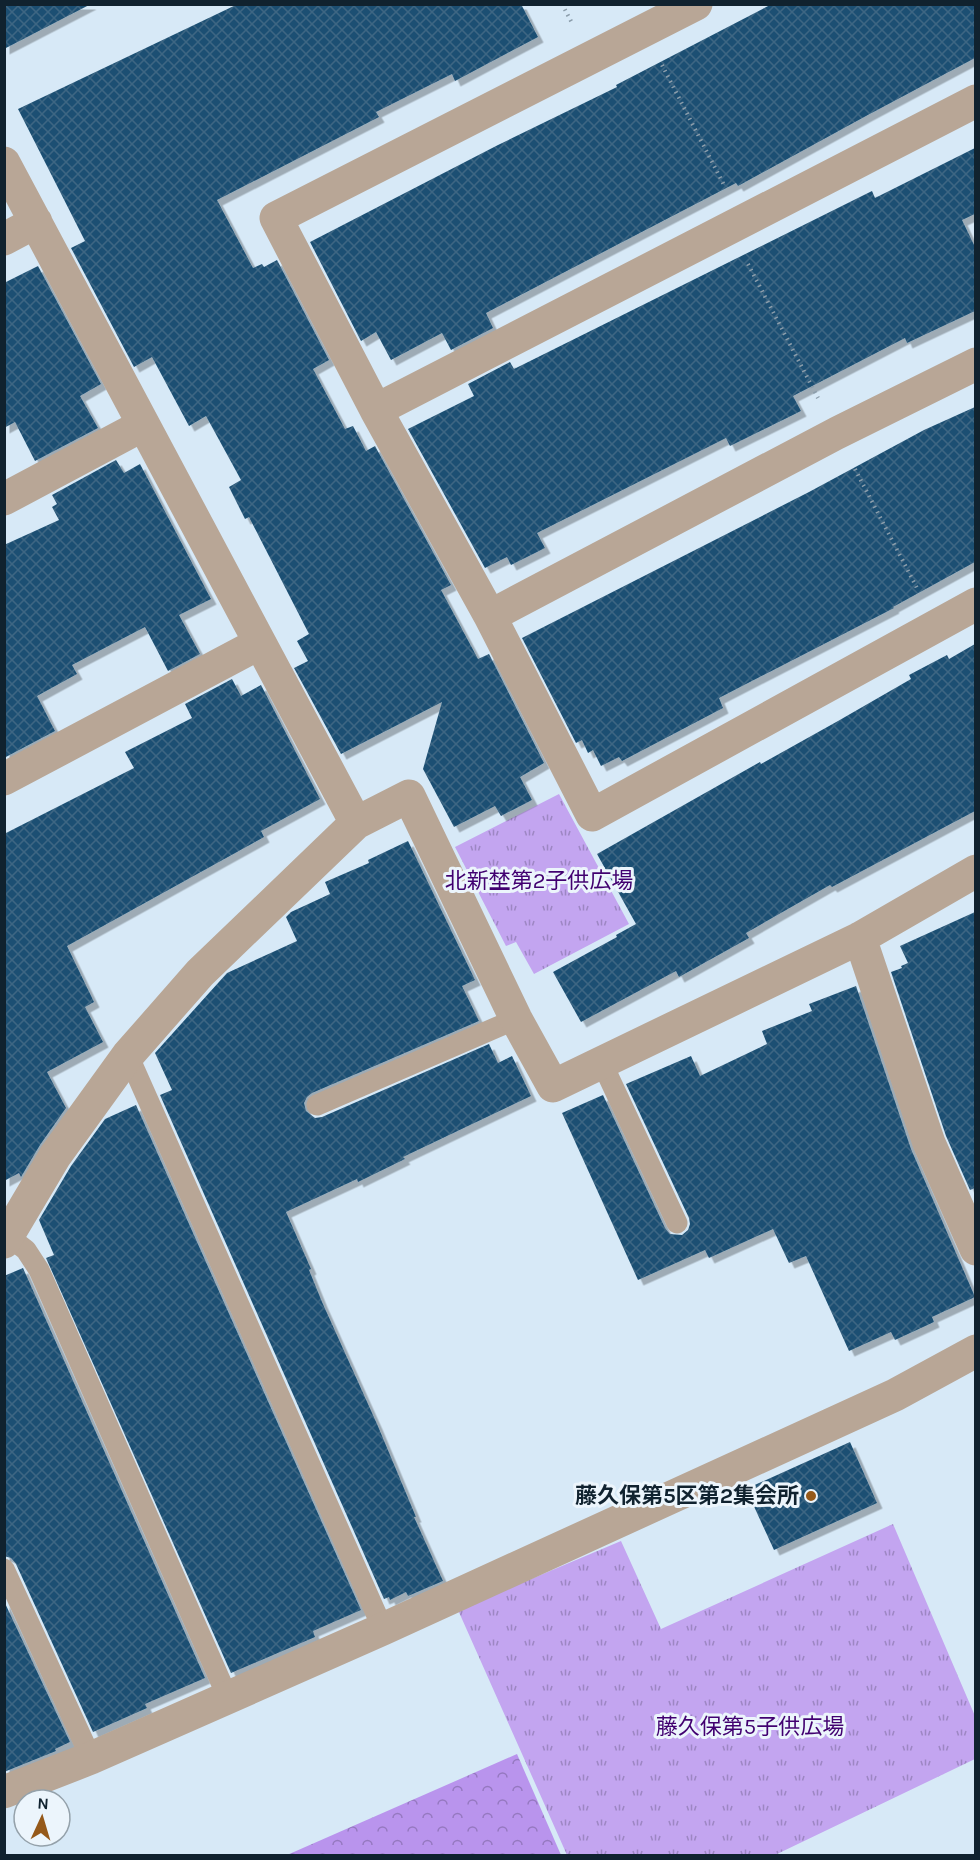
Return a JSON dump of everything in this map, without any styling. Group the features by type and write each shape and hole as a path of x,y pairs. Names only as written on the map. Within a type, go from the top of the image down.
{"street":[{"path":"696,4 276,218 376,410 490,616 592,815 975,604"},
{"path":"376,410 975,101"},
{"path":"4,163 356,824"},
{"path":"4,239 36,222"},
{"path":"490,616 837,433 975,364"},
{"path":"4,499 143,425"},
{"path":"4,779 260,643"},
{"path":"6,1237 55,1156 129,1055 200,974 356,824 409,796 516,1019 553,1086 860,938 975,871"},
{"path":"860,938 929,1143 975,1249"},
{"path":"4,1792 92,1758 383,1629 895,1395 975,1351"}],"lane":[{"path":"317,1105 516,1019"},
{"path":"129,1055 383,1629"},
{"path":"602,1063 676,1223"},
{"path":"6,1237 26,1250 39,1270 228,1698"},
{"path":"4,1569 92,1758"}],"path":[{"path":"645,31 743,222"}],"green space":[{"name":"北新埜第2子供広場","path":"559,794 629,924 534,974 516,942 506,946 455,847"},
{"name":"藤久保第5子供広場","path":"893,1524 975,1716 975,1759 775,1855 567,1855 458,1610 621,1541 661,1629"},
{"path":"517,1754 561,1855 287,1855"}],"building":[{"path":"4,4 91,4 4,49"},
{"path":"238,4 521,4 538,37 455,81 452,74 376,112 379,117 217,200 253,268 262,264 264,267 277,260 329,360 313,369 345,429 353,426 366,451 375,446 451,585 441,590 478,659 489,654 544,763 520,777 532,800 501,816 495,806 454,827 423,769 442,702 341,754 294,668 308,661 297,641 309,634 249,517 245,519 229,487 241,480 206,416 189,426 152,357 134,367 71,248 85,241 18,109"},
{"path":"772,4 975,4 975,58 738,186 736,183 486,313 493,328 451,350 442,333 391,360 376,332 361,341 310,242 498,145 617,87 616,85"},
{"path":"975,148 975,214 962,220 975,247 975,311 907,343 905,338 793,396 801,411 730,446 726,438 537,533 545,548 511,565 507,557 485,568 408,429 474,396 468,384 510,362 514,369 872,191 875,198"},
{"path":"38,266 101,384 80,396 98,428 35,461 15,422 4,428 4,283"},
{"path":"975,407 975,562 894,608 719,698 723,708 622,761 619,757 601,766 593,750 588,753 582,740 576,743 522,638 809,492 924,430"},
{"path":"116,460 124,473 140,464 211,599 179,615 200,654 168,671 145,627 72,665 77,674 37,696 55,731 4,758 4,545 59,520 52,507 57,504 52,495"},
{"path":"975,644 975,811 832,887 830,885 746,933 749,938 679,977 676,971 581,1022 553,972 636,924 597,854 838,721 911,679 909,675 947,655 949,659"},
{"path":"232,679 241,696 261,685 320,799 261,831 264,837 67,946 94,1002 85,1007 103,1042 47,1072 66,1108 21,1177 19,1173 4,1181 4,834 134,768 125,752 192,718 185,704"},
{"path":"408,841 475,980 462,986 479,1021 312,1093 304,1103 306,1111 315,1118 322,1117 489,1044 498,1063 512,1056 531,1096 403,1157 405,1159 358,1182 357,1179 286,1212 311,1269 309,1270 322,1302 377,1424 416,1517 414,1517 443,1581 408,1596 406,1592 390,1600 389,1597 384,1599 160,1095 172,1090 155,1053 227,973 297,941 286,917 291,912 330,894 325,882 369,863 368,860"},
{"path":"975,912 975,1188 970,1190 946,1136 891,972 908,963 900,946"},
{"path":"856,986 911,1149 975,1297 932,1317 934,1322 895,1340 891,1332 849,1351 806,1256 789,1263 773,1229 709,1258 705,1250 638,1280 562,1113 603,1095 665,1228 670,1234 682,1235 688,1230 689,1218 626,1084 691,1056 700,1076 767,1044 762,1031 812,1011 809,1004"},
{"path":"136,1105 361,1610 313,1631 315,1637 231,1673 46,1258 54,1255 39,1220 71,1166 105,1119"},
{"path":"23,1268 205,1678 145,1704 147,1708 93,1732 16,1564 11,1558 4,1556 4,1276"},
{"name":"藤久保第5区第2集会所","path":"850,1442 877,1503 774,1550 746,1489"},
{"path":"4,1601 70,1742 55,1749 56,1751 4,1772"}],"place":[{"name":"藤久保第5区第2集会所","path":"811,1496"}]}
